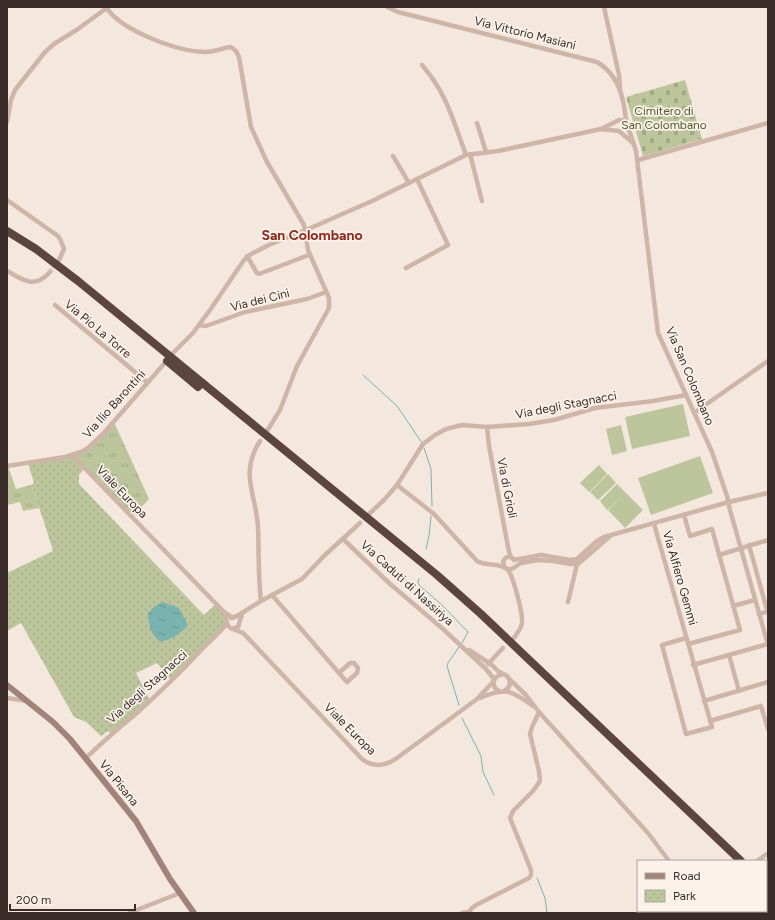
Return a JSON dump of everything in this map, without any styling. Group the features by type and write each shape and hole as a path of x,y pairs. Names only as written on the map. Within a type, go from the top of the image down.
{"highway":[{"path":"7,231 36,249 72,276 437,575 491,623 740,860"},
{"path":"7,237 34,253 444,588 502,641 732,860"}],"main road":[{"name":"Via Pisana","path":"7,685 60,729 136,821 194,913"}],"street":[{"path":"7,122 13,95 45,52 107,7 120,21 143,35 166,44 184,50 198,52 208,52 231,47 236,51 239,58 249,120 254,135 267,162 302,221 306,230 306,245 309,255 329,298 329,308 297,366 280,410 267,431"},
{"name":"Via Vittorio Masiani","path":"387,7 398,12 589,59 603,65 613,76 620,90"},
{"path":"604,7 619,75 620,90"},
{"path":"610,72 616,62"},
{"path":"422,65 433,78 446,99 468,154 482,201"},
{"path":"613,76 619,75"},
{"name":"Via San Colombano","path":"620,90 624,114 638,160 658,333 712,452 729,502 729,508 768,644"},
{"path":"624,114 616,126 619,131 633,143"},
{"path":"173,354 199,325 247,256 409,183 468,154 498,151 601,129 622,119 628,124 626,131 601,129"},
{"path":"477,123 486,152"},
{"path":"638,160 768,123"},
{"path":"393,156 409,183"},
{"path":"406,268 448,245 417,179"},
{"path":"7,200 58,236 64,250 60,260"},
{"path":"247,256 259,274 309,255"},
{"path":"7,271 21,279 31,282 41,280 49,273"},
{"name":"Via dei Cini","path":"199,325 206,326 245,312 307,299 326,292"},
{"name":"Via Pio La Torre","path":"55,305 147,382"},
{"path":"694,413 768,361"},
{"name":"Via Ilio Barontini","path":"7,466 72,455 88,448 100,437 163,365"},
{"name":"Via degli Stagnacci","path":"369,514 397,485 425,443 446,429 460,425 487,427 544,422 595,408 653,401 686,395"},
{"name":"Via di Grioli","path":"487,427 489,446 509,552 513,558"},
{"path":"260,441 253,454 250,487 258,526 261,601"},
{"name":"Viale Europa","path":"72,455 224,612 234,618"},
{"path":"397,485 434,514 476,560 485,564 495,564 506,568 542,560 577,561"},
{"path":"729,502 768,493"},
{"name":"Via Alfiero Gemmi","path":"577,561 582,561 609,537 729,502"},
{"path":"684,515 690,536 712,530 740,630 688,644"},
{"name":"Via degli Stagnacci","path":"85,759 190,663 222,630 230,619 242,614 261,601 302,579 360,523"},
{"name":"Via Alfiero Gemmi","path":"654,524 688,644 693,665 712,727 686,734 662,645 686,638"},
{"name":"Via Caduti di Nassiriya","path":"343,539 389,583 482,662 494,680"},
{"path":"719,555 768,540"},
{"path":"749,545 767,610 759,614"},
{"path":"509,552 503,563 511,574 522,620 520,631 513,639"},
{"path":"495,564 504,559 541,555 577,561"},
{"path":"511,574 514,567 513,558"},
{"path":"568,602 577,561"},
{"path":"272,595 339,673 347,682 357,673 358,668 354,663 350,663 339,673"},
{"path":"733,606 755,600"},
{"name":"Viale Europa","path":"224,612 227,622"},
{"path":"222,630 237,628 242,614"},
{"path":"234,618 237,619 239,623"},
{"path":"227,622 228,626 232,629"},
{"name":"Viale Europa","path":"239,623 243,629 243,633"},
{"name":"Viale Europa","path":"232,629 243,633 362,759 370,764 381,765 391,762 477,699 494,680"},
{"path":"693,665 768,644"},
{"path":"486,669 489,663 503,648"},
{"path":"494,666 496,655"},
{"path":"729,655 739,691"},
{"name":"Via Caduti di Nassiriya","path":"482,662 489,663 503,674"},
{"path":"538,711 522,698 502,691 494,686 494,680 498,675 503,674 523,692 538,711 648,833 668,860"},
{"path":"502,691 510,685 508,678"},
{"path":"704,701 768,682"},
{"name":"Viale Europa","path":"477,699 502,691"},
{"path":"7,698 27,701"},
{"path":"710,721 761,706 768,729"},
{"path":"462,913 469,912 476,905 529,878 531,875 531,870 510,818 513,811 533,791 540,781 530,734 538,711"},
{"path":"759,860 768,854"},
{"path":"129,913 180,893"}],"green space":[{"name":"Cimitero di San Colombano","path":"685,80 702,139 643,156 626,97"},
{"path":"683,404 690,436 632,449 625,417"},
{"path":"114,422 149,499 132,517 72,455 81,452"},
{"path":"621,425 627,451 612,455 606,429"},
{"path":"72,455 85,468 79,475 79,484 204,615 216,604 224,612 227,622 171,680 157,663 136,673 150,700 111,734 108,731 101,736 86,722 74,717 21,623 7,631 7,573 53,551 31,485 34,483 28,463"},
{"path":"700,456 713,493 651,515 638,478"},
{"path":"599,465 607,474 589,492 580,483"},
{"path":"7,466 16,489 31,485 39,508 23,511 20,502 7,505"},
{"path":"608,474 616,483 598,500 590,492"},
{"path":"617,484 643,510 625,528 608,510 621,497 607,510 600,501"}],"water":[{"path":"163,602 179,608 188,625 175,636 160,642 154,636 151,629 148,613 155,606"}],"waterway":[{"path":"363,375 397,406 422,443"},
{"path":"424,448 431,469 432,506"},
{"path":"426,549 431,516"},
{"path":"419,579 418,583 420,586 443,606 468,632 462,643"},
{"path":"459,647 447,666 459,705"},
{"path":"462,718 481,756 483,772 494,795"},
{"path":"537,878 545,898 547,913"}],"tunnel":[{"path":"49,273 57,263"}],"district":[{"name":"San Colombano","path":"312,235"}]}
